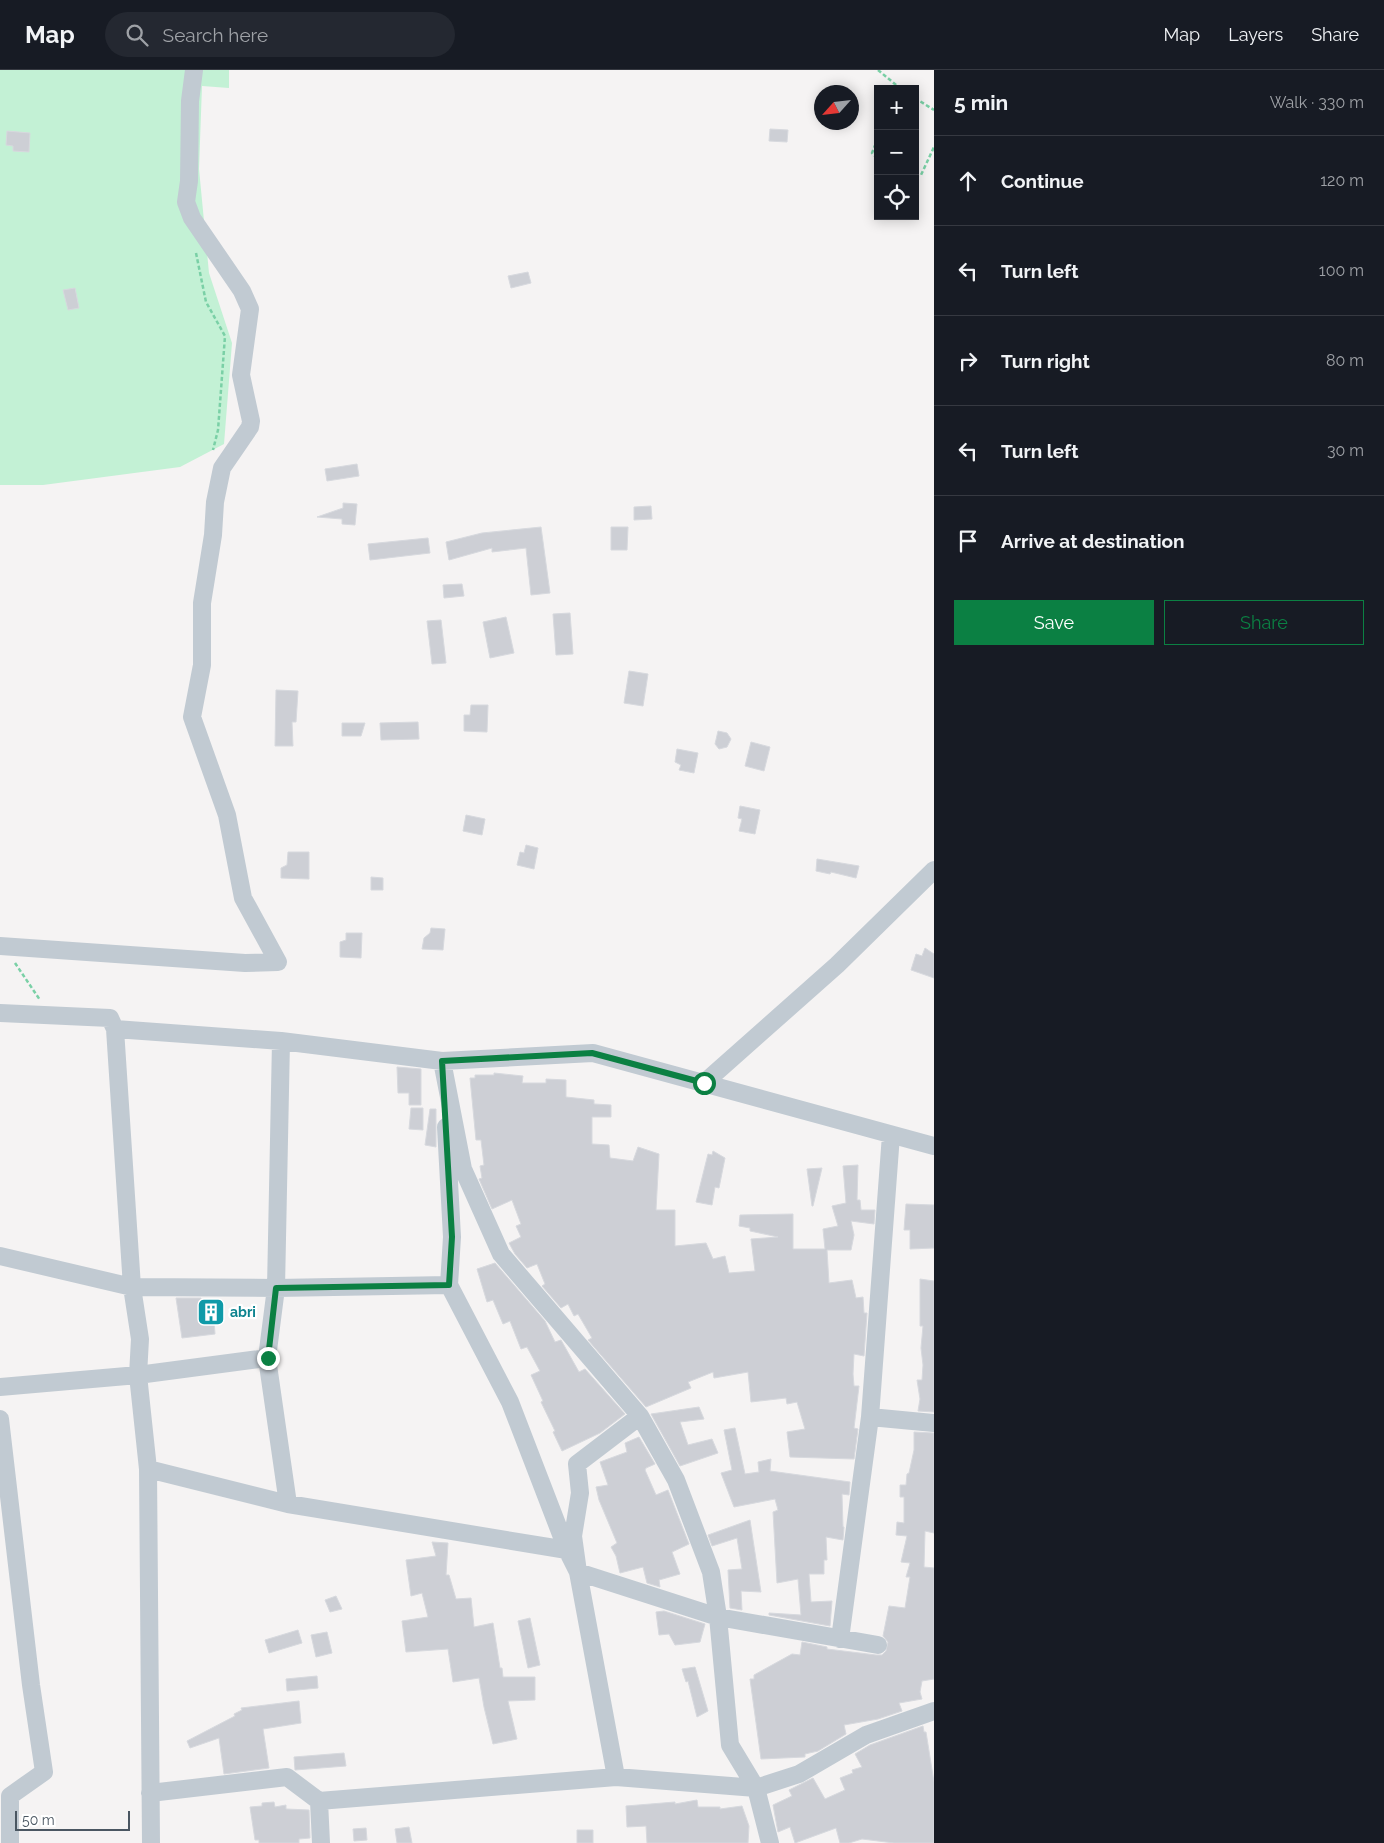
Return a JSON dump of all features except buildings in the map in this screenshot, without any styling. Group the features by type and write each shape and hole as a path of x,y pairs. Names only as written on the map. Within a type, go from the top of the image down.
{"street":[{"path":"2,946 245,963 278,962 243,898 227,816 192,717 202,665 202,603 213,535 215,502 225,461 250,427 251,421 241,375 250,309 248,301 192,218 186,202 190,101 194,70"},
{"path":"704,1083 837,965 934,870"},
{"path":"0,1013 110,1018 115,1029 132,1286 140,1339 138,1374 148,1469 151,1843"},
{"path":"115,1029 281,1042 442,1061 592,1053 934,1146"},
{"path":"281,1042 276,1288 268,1358 288,1504"},
{"path":"442,1061 452,1237 449,1285 510,1402 567,1550 578,1572 718,1617 878,1645"},
{"path":"442,1061 463,1169 501,1254 640,1416 676,1480 711,1572 718,1617 730,1745 756,1788 770,1843"},
{"path":"840,1639 870,1417 891,1135"},
{"path":"0,1256 132,1286 276,1288 449,1285"},
{"path":"0,1387 138,1374 268,1358"},
{"path":"616,1777 573,1536 580,1493 577,1464 640,1416"},
{"path":"870,1417 934,1423"},
{"path":"0,1419 31,1685 44,1772 10,1796 10,1843"},
{"path":"148,1469 288,1504 567,1550"},
{"path":"150,1793 287,1777 319,1801 616,1777 756,1788 799,1774 866,1735 934,1711"},
{"path":"319,1801 321,1843"}],"path":[{"path":"878,70 894,85"},
{"path":"919,101 934,110"},
{"path":"919,176 934,147"},
{"path":"194,248 206,302 225,336 218,430 212,452"},
{"path":"2,946 50,1015"}],"green space":[{"path":"0,70 229,70 229,88 202,86 199,169 209,273 232,343 224,444 180,467 43,485 0,485"}],"place":[{"name":"abri","path":"211,1312"}],"route":[{"path":"268,1358 276,1288 449,1285 452,1237 442,1061 592,1053 704,1083"}]}
